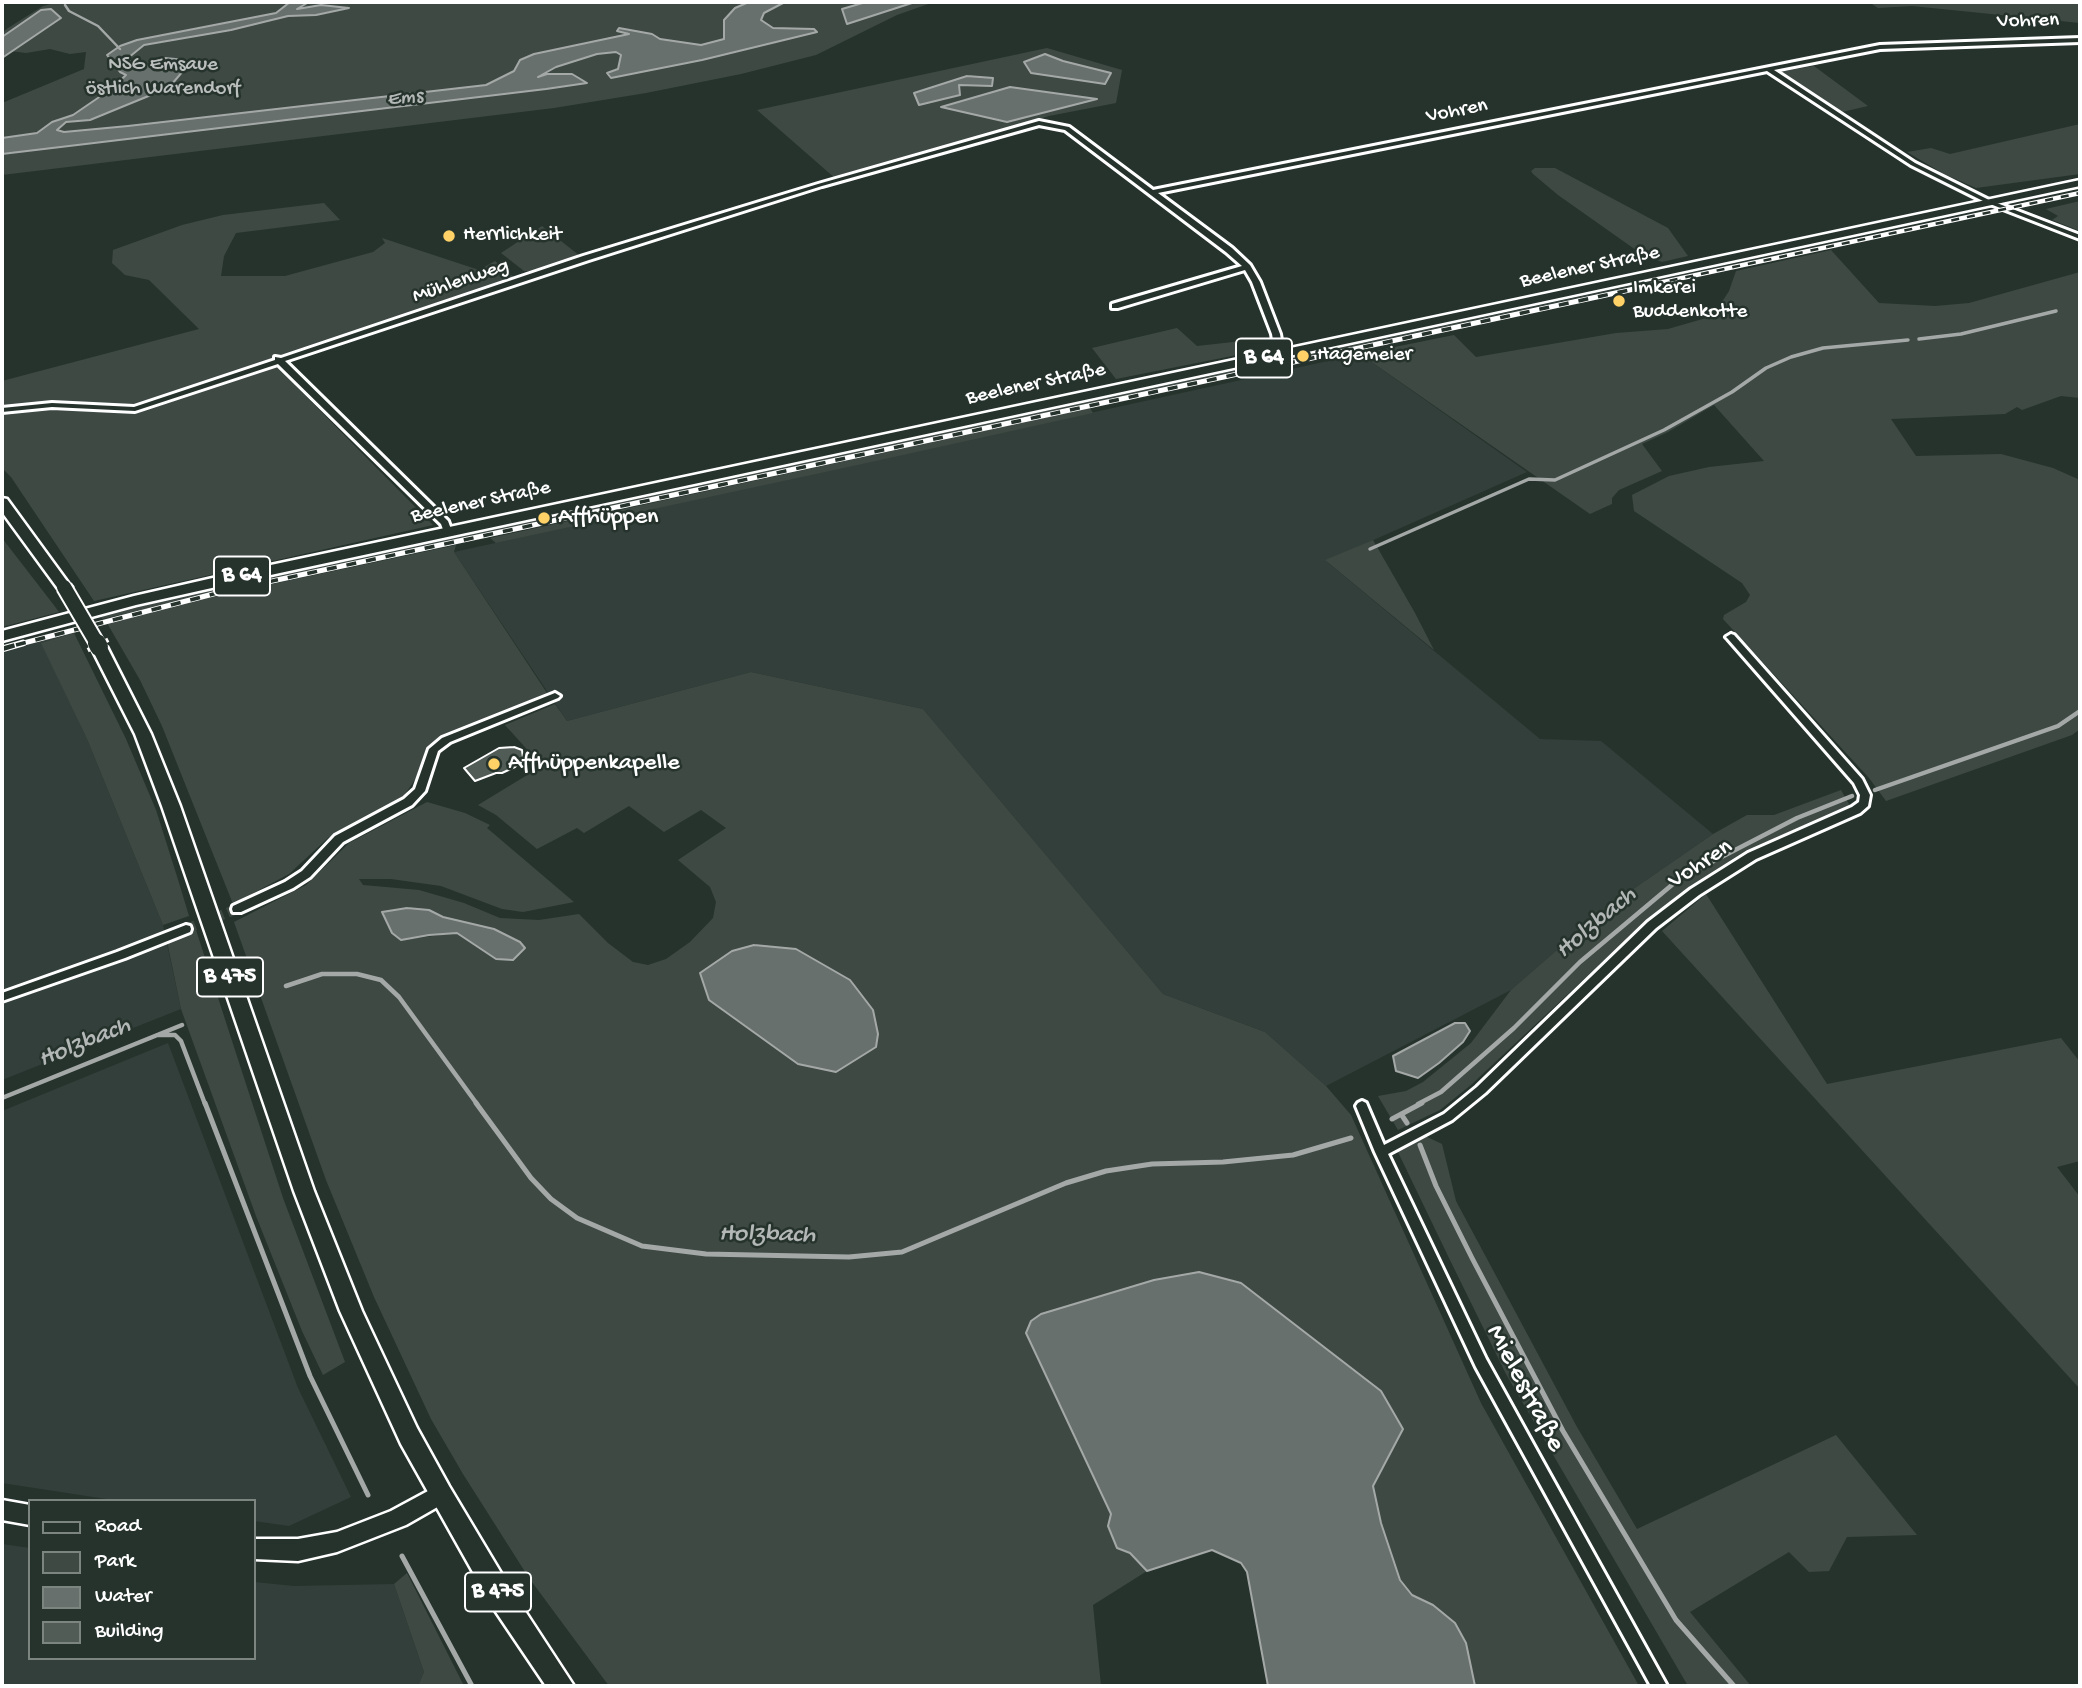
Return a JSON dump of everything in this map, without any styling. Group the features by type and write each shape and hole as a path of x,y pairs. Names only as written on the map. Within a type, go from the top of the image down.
{"main road":[{"name":"Beelener Straße","path":"2,636 194,587 2080,183"},
{"name":"B 475","path":"2,502 64,587 99,647 143,734 172,806 304,1191 351,1311 409,1436 501,1597 561,1686"}],"street":[{"name":"Vohren","path":"1153,192 1880,47 2080,40"},
{"path":"1768,69 1913,164 1987,201 2080,237"},
{"name":"Mühlenweg","path":"2,410 63,405 135,408 586,258 1030,124 1048,123 1067,128 1153,192"},
{"path":"1153,192 1247,267 1256,282 1278,346 1284,354"},
{"path":"1115,306 1247,267"},
{"path":"278,359 445,523 448,532"},
{"name":"Vohren","path":"1381,1153 1448,1117 1481,1090 1652,925 1695,891 1752,856 1856,810 1864,803 1865,795 1858,781 1731,637"},
{"path":"237,909 289,885 306,874 339,839 408,802 420,791 434,749 555,696"},
{"path":"2,997 186,929"},
{"name":"Mielestraße","path":"1362,1106 1381,1153 1481,1363 1659,1686"},
{"path":"256,1549 298,1550 337,1542 398,1518 441,1494"},
{"path":"2,1510 28,1515"}],"shaded area":[{"path":"2013,206 2018,208 260,586 107,623 42,643 87,739 163,925 181,1009 2,1080 2,647 134,611 316,570"},
{"path":"1360,354 1527,472 1326,561 1540,739 1601,741 1713,834 1603,910 1511,990 1326,1086 1265,1032 1163,994 923,709 751,672 567,721 454,552"},
{"path":"168,1043 298,1388 351,1497 289,1526 256,1521 256,1499 106,1499 2,1483 2,1111"},
{"path":"2,1544 28,1548 28,1660 256,1660 256,1582 294,1586 394,1584 424,1672 418,1686 2,1686"}],"green space":[{"name":"NSG Emsaue östlich Warendorf","path":"58,2 934,2 897,15 816,55 741,74 646,93 554,108 2,175 2,103 84,69 86,52 70,54 50,49 26,53 2,50 2,33 43,6"},
{"path":"1869,2 2080,2 2080,23 1912,6 1878,8"},
{"path":"1047,48 1122,70 1116,103 1049,116 836,179 757,110"},
{"path":"1814,66 1868,106 1842,112 1778,72"},
{"path":"2080,124 2080,174 1976,188 1944,174 1907,152 1931,148 1950,154"},
{"path":"1535,168 1555,168 1668,228 1688,256 1662,262 1643,255 1558,195 1533,174 1531,171"},
{"path":"2080,201 2080,231 2052,220 2058,216 2046,209"},
{"path":"324,203 340,220 236,233 224,256 221,276 285,276 373,252 385,243 382,238 479,270 495,261 516,279 137,406 36,403 2,407 2,381 199,329 149,280 125,275 112,263 113,250 182,225 223,215"},
{"path":"542,226 580,256 536,271 524,271 501,253"},
{"path":"1883,232 316,570 102,619 101,617 173,598 370,555"},
{"path":"1831,250 1879,303 1935,306 1969,303 2080,272 2080,398 2061,396 2022,410 2017,407 2005,414 1891,419 1916,456 2001,454 2053,468 2080,480 2080,729 2072,735 1886,801 1869,778 1723,619 1724,615 1746,602 1750,595 1742,583 1634,511 1632,495 1669,476 1709,467 1764,461 1714,405 1642,444 1662,471 1619,490 1612,498 1612,504 1590,514 1360,354 1454,335 1476,357 1616,333 1668,329 1713,316 1729,291 1736,271"},
{"path":"1177,328 1197,346 1269,338 1267,344 1257,351 1116,379 1092,348"},
{"path":"276,366 433,525 94,601 11,477 2,468 2,412 57,408 134,411 263,367"},
{"path":"1090,408 1093,413 862,464 496,543 490,538"},
{"path":"2,538 53,604 59,612 2,627"},
{"path":"1373,540 1415,613 1434,650 1325,560"},
{"path":"456,545 454,552 547,693 442,737 430,745 421,771 403,797 329,837 289,874 233,904 162,726 140,680 107,623 197,600"},
{"path":"74,633 126,739 156,810 189,916 163,925 87,739 41,643"},
{"path":"751,672 923,709 1163,994 1265,1032 1326,1086 1351,1115 1481,1403 1639,1686 1475,1686 1466,1643 1455,1623 1433,1605 1412,1595 1400,1580 1381,1523 1373,1486 1403,1429 1199,1272 1154,1280 1041,1314 1026,1332 1111,1514 1108,1526 1147,1571 1093,1605 1101,1686 609,1686 529,1578 431,1419 374,1297 326,1180 234,922 306,885 349,843 427,802 465,813 490,825 487,828 574,902 523,912 502,909 441,886 391,879 359,879 363,885 419,890 464,903 500,918 539,920 579,914 608,943 633,962 648,965 666,959 690,942 713,918 716,902 710,887 678,860 726,828 701,810 664,832 629,806 584,833 577,828 537,849 496,815 478,805 542,766 505,725 555,704 567,721","holes":["429,910 443,917 494,929 525,949 512,960 496,959 457,933 401,940"]},
{"path":"1841,790 1850,806 1745,851 1689,887 1647,920 1472,1084 1440,1110 1398,1130 1378,1096 1406,1091 1423,1082 1471,1043 1511,990 1603,910 1713,834 1747,815 1774,815"},
{"path":"1706,894 1827,1084 2061,1038 2080,1062 2080,1161 2057,1167 2080,1197 2080,1389 1662,931"},
{"path":"196,930 283,1198 345,1362 323,1375 302,1331 256,1216 181,1009 167,941"},
{"path":"1425,1136 1442,1144 1456,1201 1577,1427 1637,1529 1836,1435 1917,1535 1847,1537 1829,1571 1809,1572 1789,1552 1690,1612 1751,1686 1688,1686 1506,1374 1397,1150"},
{"path":"407,1573 464,1686 418,1686 424,1672 394,1584"}],"water":[{"name":"Ems","path":"290,2 309,2 297,9 321,5 349,8 316,15 288,16 231,30 144,45 128,58 138,70 165,58 185,60 189,64 172,84 151,95 90,120 66,122 57,130 64,132 128,126 486,85 514,71 520,60 534,54 629,34 617,31 619,28 652,34 660,39 701,45 724,39 724,20 735,8 749,2 785,2 764,13 761,20 773,28 814,29 817,32 702,60 611,78 607,73 618,69 621,55 616,52 597,54 556,67 538,77 547,74 572,74 587,83 2,154 2,138 37,133 52,122 73,115 111,89 126,75 120,72 107,55 120,46 137,40 276,13"},
{"path":"866,2 915,2 847,24 842,9"},
{"path":"51,9 61,18 2,58 2,37 41,10"},
{"path":"1045,54 1111,73 1105,84 1031,73 1024,62"},
{"path":"967,76 993,78 992,86 959,85 960,95 919,105 914,93"},
{"path":"1010,87 1097,99 1007,122 941,107"},
{"path":"407,908 429,910 443,917 494,929 520,942 525,948 513,960 496,959 457,933 401,940 392,933 382,912"},
{"path":"754,945 796,949 850,980 873,1010 878,1034 876,1047 836,1072 798,1064 709,1000 700,973 732,951"},
{"path":"1455,1023 1465,1023 1470,1031 1463,1042 1439,1063 1418,1078 1396,1071 1393,1056"},
{"path":"1199,1272 1241,1283 1381,1391 1403,1429 1373,1486 1381,1523 1400,1580 1412,1595 1433,1605 1455,1623 1466,1643 1475,1686 1268,1686 1247,1572 1241,1563 1212,1550 1147,1571 1130,1553 1117,1548 1108,1526 1111,1514 1026,1333 1031,1321 1041,1314 1154,1280"}],"building":[{"name":"Affhüppenkapelle","path":"514,747 522,750 523,758 515,767 502,773 475,781 464,768 499,748"}],"waterway":[{"path":"65,5 69,11 98,26 120,49"},
{"path":"1919,339 1961,334 2056,311"},
{"path":"1370,549 1529,479 1555,480 1664,430 1732,392 1766,368 1791,357 1823,348 1908,340"},
{"name":"Holzbach","path":"1875,790 2058,726 2080,711"},
{"name":"Holzbach","path":"1418,1104 1441,1092 1514,1028 1580,962 1679,879 1797,818 1852,796"},
{"name":"Holzbach","path":"286,986 322,974 357,974 381,980 399,997 477,1104"},
{"name":"Holzbach","path":"2,1098 182,1025"},
{"path":"158,1035 175,1035 181,1041 205,1104"},
{"path":"205,1103 310,1376 368,1495"},
{"name":"Holzbach","path":"476,1103 531,1178 551,1199 577,1218 642,1246 706,1254 849,1257 902,1252 1066,1183 1106,1171 1152,1164 1223,1162 1293,1155 1351,1138"},
{"name":"Holzbach","path":"1401,1114 1422,1103"},
{"name":"Holzbach","path":"1392,1119 1401,1114"},
{"path":"1401,1114 1407,1123"},
{"path":"1420,1145 1436,1186 1563,1431 1676,1620 1734,1686"},
{"path":"402,1556 472,1686"}],"tunnel":[{"path":"186,929 237,909"}],"railway":[{"path":"1654,284 2080,193"},
{"path":"16,645 221,592 1662,283"},
{"path":"16,645 23,643"},
{"path":"2,649 16,645"}],"place":[{"name":"Herrlichkeit","path":"449,236"},
{"name":"Imkerei Buddenkotte","path":"1619,301"},
{"name":"Hagemeier","path":"1303,356"},
{"name":"Affhüppen","path":"544,518"},
{"name":"Affhüppenkapelle","path":"494,764"}]}
